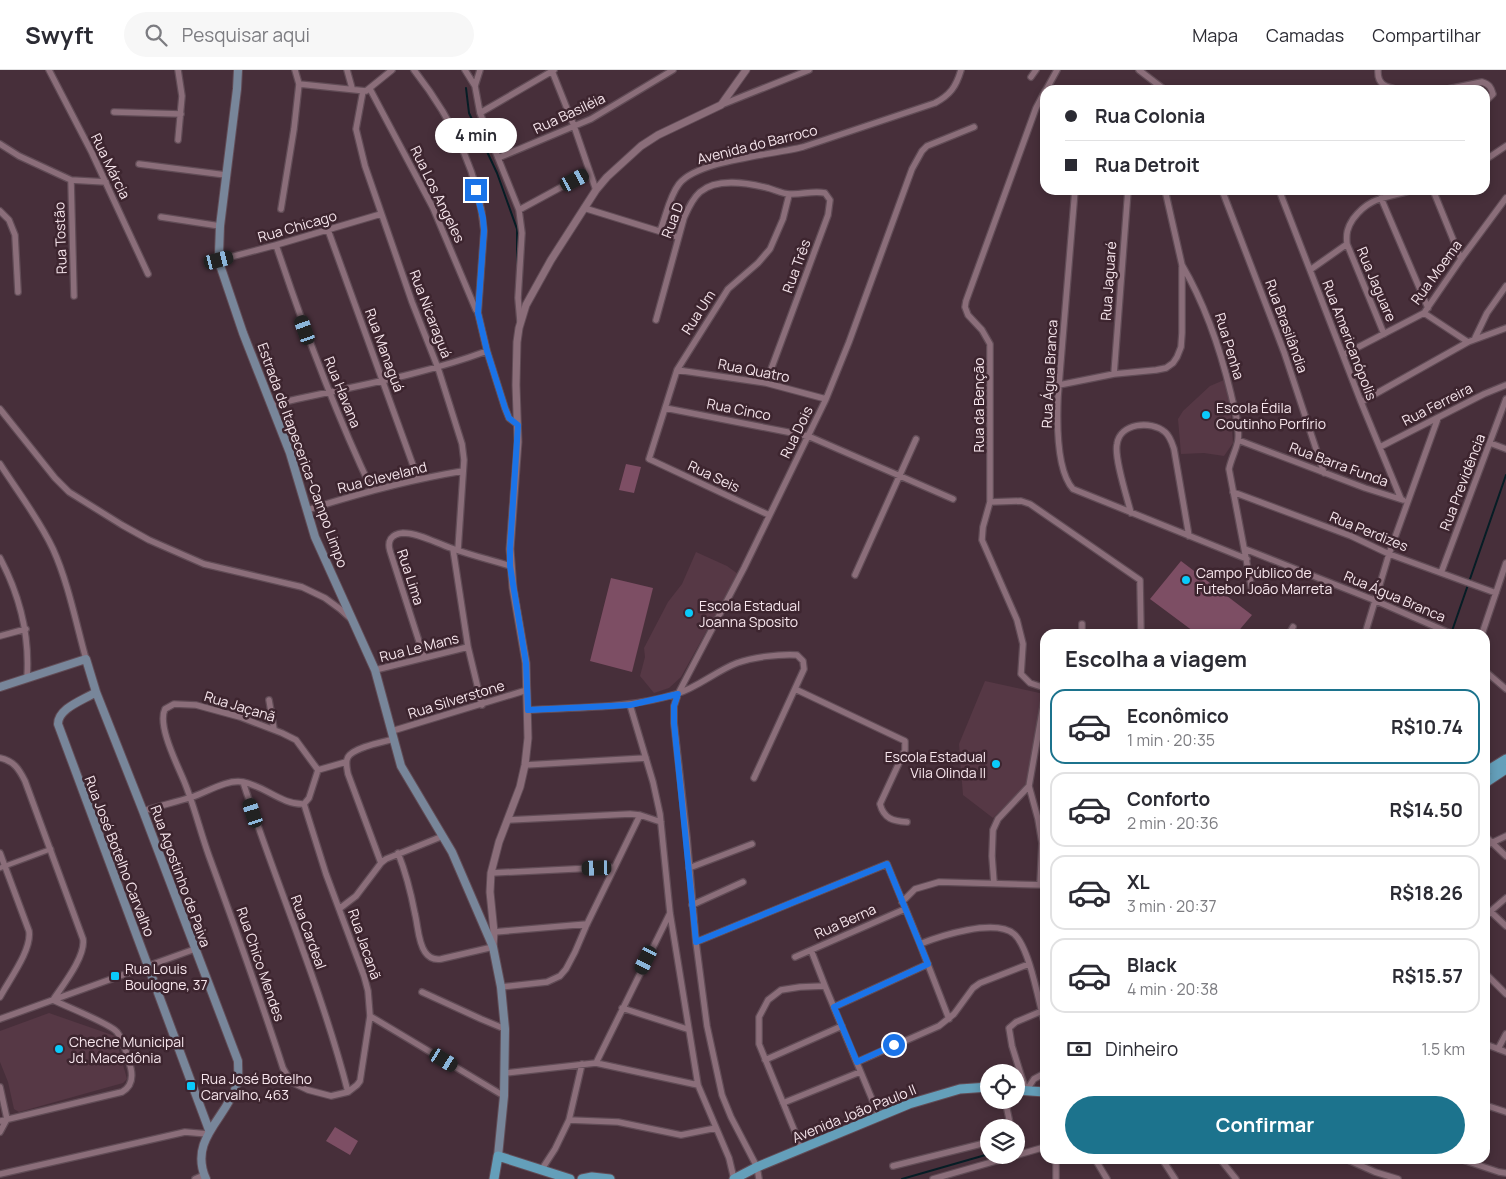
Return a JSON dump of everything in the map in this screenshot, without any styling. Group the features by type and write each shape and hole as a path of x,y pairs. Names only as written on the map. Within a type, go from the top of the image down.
{"main road":[{"name":"Estrada de Itapecerica-Campo Limpo","path":"238,70 220,226 219,260 226,287 297,474 323,556 375,670 401,766 443,836 468,886 493,947 501,987 505,1029 506,1073 494,1179"},
{"path":"0,686 86,659"},
{"name":"Rua Agostinho de Paiva","path":"86,659 96,692 144,811 236,1054 239,1072 234,1091 209,1132 200,1163 205,1177"},
{"name":"Rua José Botelho Carvalho","path":"96,692 64,711 58,719 58,724 209,1132"},
{"path":"1490,769 1506,759"},
{"path":"1490,780 1506,769"},
{"name":"Avenida João Paulo II","path":"736,1178 754,1168 879,1116 939,1094 960,1089 980,1088"},
{"path":"1026,1091 1040,1092"},
{"path":"498,1156 542,1169 564,1178"},
{"path":"582,1179 592,1177 610,1179"}],"street":[{"name":"Rua Márcia","path":"49,70 106,182 148,274"},
{"path":"178,70 182,96 178,140"},
{"path":"281,209 299,84 295,70"},
{"path":"347,70 352,88"},
{"path":"299,84 352,88 363,91 370,88 392,70"},
{"path":"414,70 446,114 472,174 482,213 484,230 478,313 487,351 508,415 518,425"},
{"path":"398,853 406,872 421,944 428,955 436,959 493,947 494,932 490,910 491,873 499,842 520,787 525,765 528,710 526,663 510,566 518,425 516,385 522,233 519,210 480,113 475,86 465,70"},
{"path":"475,86 480,70"},
{"name":"Rua Basiléia","path":"498,158 599,115 673,70"},
{"path":"721,105 746,70"},
{"path":"519,328 524,310 537,284 584,208 596,190 625,159 641,146 666,131 721,105 809,70"},
{"name":"Avenida do Barroco","path":"660,231 677,188 685,178 699,170 728,161 781,153 803,147 935,103 952,92 961,70"},
{"path":"1031,77 1036,70"},
{"name":"Rua da Benção","path":"1048,85 1057,70"},
{"path":"1138,70 1158,85"},
{"path":"1378,70 1378,77 1384,85"},
{"path":"480,113 553,71 596,190"},
{"path":"1467,85 1482,82 1489,85"},
{"name":"Rua Los Angeles","path":"370,88 433,208 478,313"},
{"name":"Rua Nicaraguá","path":"363,91 356,128 365,166 438,368 461,438 464,454 456,550 468,647 482,705"},
{"name":"Rua da Benção","path":"1040,101 965,307 968,315 982,330 990,344 990,502 983,527 982,540 1017,620 1023,644 1021,674 1030,683 1040,686"},
{"path":"114,112 181,114"},
{"name":"Rua Dois","path":"759,1179 720,1084 702,994 674,723 674,706 678,694 744,568 826,399 849,342 912,169 927,146 974,127"},
{"path":"0,144 19,156 71,180 106,182"},
{"path":"1490,157 1506,146"},
{"path":"140,164 226,175"},
{"path":"519,210 590,172"},
{"name":"Rua Tostão","path":"71,180 74,296"},
{"name":"Rua D","path":"656,320 678,237 696,196 707,188 734,183 759,186 789,194"},
{"name":"Rua Três","path":"766,383 830,206 830,200 825,193 789,194"},
{"name":"Rua Um","path":"649,459 677,370 728,288 758,263 770,249 783,219 789,194"},
{"name":"Rua Água Branca","path":"1075,195 1057,430 1065,474 1070,485 1073,489 1130,513 1247,559"},
{"name":"Rua Jaguaré","path":"1114,374 1128,195"},
{"path":"1059,385 1114,374 1166,368 1177,357 1181,347 1182,333 1182,265 1166,195"},
{"name":"Rua Brasilândia","path":"1224,195 1281,344 1324,473"},
{"name":"Rua Americanópolis","path":"1280,195 1361,402 1404,500"},
{"path":"1310,270 1347,244 1346,234 1348,226 1361,209 1371,202 1393,195"},
{"path":"1435,195 1461,259"},
{"path":"1381,198 1426,310 1468,342"},
{"name":"Rua Moema","path":"1343,355 1426,310 1506,198"},
{"path":"584,208 678,237"},
{"path":"0,212 10,220 15,235 18,292"},
{"name":"Rua Chicago","path":"219,260 381,214"},
{"path":"161,216 220,226"},
{"name":"Rua Managuá","path":"328,230 418,479"},
{"name":"Rua Jaguare","path":"1347,244 1384,334"},
{"name":"Rua Havana","path":"276,245 328,392 372,490"},
{"name":"Rua Penha","path":"1182,265 1198,294 1218,345 1233,400 1238,440"},
{"path":"1475,338 1488,313 1506,286"},
{"path":"1361,402 1475,338 1506,328"},
{"path":"271,405 438,368 487,351"},
{"name":"Rua Quatro","path":"677,370 766,383 826,399"},
{"name":"Rua Ferreira","path":"1380,448 1506,385"},
{"name":"Rua Previdência","path":"1441,573 1506,399"},
{"name":"Rua Cinco","path":"665,408 808,436 953,500"},
{"path":"1,410 55,478 69,492 122,525 149,540 204,564 302,587 325,598 354,623"},
{"path":"1366,629 1404,500 1438,418"},
{"path":"1130,513 1117,458 1117,442 1119,437 1130,428 1145,425 1158,427 1169,436 1174,449 1189,536"},
{"path":"855,575 916,439"},
{"path":"1238,440 1229,469 1252,590"},
{"name":"Rua Barra Funda","path":"1238,440 1365,488 1404,500"},
{"path":"1490,443 1506,449"},
{"name":"Rua Seis","path":"649,459 769,515"},
{"path":"0,464 53,548 86,659"},
{"name":"Rua Cleveland","path":"307,510 372,490 463,471"},
{"name":"Rua Perdizes","path":"1233,492 1351,536 1389,554 1496,593"},
{"path":"990,502 1021,501 1030,504 1140,580 1141,629"},
{"name":"Rua Lima","path":"424,657 388,542 398,534 412,534 456,550 510,566"},
{"name":"Rua Água Branca","path":"1245,549 1374,600 1441,629"},
{"path":"0,558 13,584 26,629 27,678"},
{"path":"1484,629 1506,563"},
{"path":"1082,624 1082,629"},
{"path":"0,636 26,629"},
{"name":"Rua Le Mans","path":"375,670 468,647"},
{"path":"528,710 630,705 678,694 737,663 770,656 797,655 803,661 804,669 754,778"},
{"path":"1490,675 1506,689"},
{"path":"795,689 905,741 906,750 880,804 882,811 892,821 907,822"},
{"name":"Rua Silverstone","path":"346,762 348,756 358,750 393,735 527,690"},
{"path":"269,700 274,729"},
{"name":"Rua Jaçanã","path":"188,798 166,735 163,716 168,707 184,704 196,705 240,716 291,736 318,770"},
{"path":"630,705 653,782 661,822 670,913 687,1029 698,1085 736,1178"},
{"path":"1040,723 1029,786 1040,832"},
{"path":"0,758 13,763 19,769 25,781 79,925 84,944 79,957 53,1000"},
{"path":"525,765 646,758"},
{"path":"144,811 224,785 242,782 294,804 304,804 309,798 318,770 346,762 350,781 381,863"},
{"name":"Rua Cardeal","path":"242,782 320,998 348,1092"},
{"path":"994,883 993,830 998,819 1029,786"},
{"name":"Rua Chico Mendes","path":"188,798 287,1076 297,1085 324,1095 340,1096 348,1092"},
{"name":"Rua Jacanã","path":"304,804 326,874 368,991 370,1016 360,1081 348,1092"},
{"path":"508,820 613,814 640,816 661,822"},
{"path":"501,987 547,982 560,976 566,970 640,816"},
{"path":"339,909 356,896 381,863 398,853 443,836"},
{"path":"1490,844 1506,836"},
{"path":"1490,840 1506,856"},
{"path":"689,868 752,844"},
{"path":"2,867 51,849"},
{"path":"0,853 2,867 29,931 30,939 25,953 0,997"},
{"path":"696,942 887,864 949,1019"},
{"path":"491,873 614,867"},
{"path":"902,902 915,889 928,884 950,881 1040,885"},
{"path":"692,905 742,882"},
{"path":"1506,898 1490,911 1506,926"},
{"name":"Rua Berna","path":"795,957 905,909"},
{"path":"596,1063 670,913"},
{"path":"494,932 587,924"},
{"path":"920,944 960,931 985,929 1012,933 1018,939 1038,990 1040,1000"},
{"path":"0,1019 195,949"},
{"path":"811,950 879,1116"},
{"path":"834,1007 928,964"},
{"path":"857,1062 930,1031 949,1019 973,988 980,983 1028,964"},
{"path":"1490,978 1506,994"},
{"path":"802,1149 759,1044 759,1017 768,1000 775,993 789,988 825,986"},
{"path":"422,992 505,1029"},
{"path":"3,1120 118,1093 126,1090 131,1083 132,1075 126,1051 116,1031 53,1000"},
{"path":"622,1008 687,1029"},
{"path":"1026,1091 1009,1028 1016,1022 1040,1012"},
{"path":"370,1016 504,1096"},
{"path":"765,1060 842,1026"},
{"path":"1498,1049 1506,1034"},
{"path":"1490,1046 1506,1052"},
{"path":"506,1073 596,1063 698,1085"},
{"path":"542,1169 555,1149 569,1120 582,1064"},
{"path":"783,1103 860,1072"},
{"path":"1026,1091 1034,1079 1040,1076"},
{"path":"0,1086 3,1120 0,1132"},
{"path":"1490,1107 1506,1112"},
{"path":"569,1120 618,1122 681,1135 716,1128"},
{"path":"0,1174 184,1132 209,1132"},
{"path":"893,1166 980,1144"},
{"path":"933,1179 1040,1148"},
{"path":"1056,1164 1056,1179"},
{"path":"1098,1164 1106,1179"},
{"path":"1165,1164 1175,1179"},
{"path":"1224,1164 1236,1179"},
{"path":"1357,1164 1398,1179"},
{"path":"1475,1164 1506,1173"},
{"name":"Rua Agostinho de Paiva","path":"194,1179 205,1177"}],"shaded area":[{"name":"Escola Édila Coutinho Porfírio","path":"1224,380 1230,401 1233,443 1224,456 1204,453 1181,454 1178,419 1183,411 1210,386"},
{"path":"626,464 641,467 634,493 619,490"},
{"name":"Escola Estadual Joanna Sposito","path":"696,552 727,566 738,574 681,677 669,688 654,693 640,676 645,657 644,648 668,602 682,584"},
{"name":"Campo Público de Futebol João Marreta","path":"1181,561 1252,615 1240,629 1190,629 1150,599"},
{"path":"611,578 653,588 632,672 590,661"},
{"name":"Escola Estadual Vila Olinda II","path":"985,681 1040,693 1040,714 1026,785 993,818 963,795 959,744"},
{"name":"Cheche Municipal Jd. Macedônia","path":"49,1013 115,1036 127,1079 123,1083 19,1112 14,1109 8,1082 0,1062 0,1031"},
{"path":"335,1127 358,1141 350,1155 326,1141"}],"waterway":[{"path":"466,88 469,113 497,173 517,229 517,271"},
{"path":"1453,629 1506,475"},
{"path":"902,1179 980,1157"}],"place":[{"name":"Escola Édila Coutinho Porfírio","path":"1206,415"},
{"name":"Campo Público de Futebol João Marreta","path":"1186,580"},
{"name":"Escola Estadual Joanna Sposito","path":"689,613"},
{"name":"Escola Estadual Vila Olinda II","path":"996,764"},
{"name":"Rua Louis Boulogne, 37","path":"115,976"},
{"name":"Cheche Municipal Jd. Macedônia","path":"59,1049"},
{"name":"Rua José Botelho Carvalho, 463","path":"191,1086"}],"route":[{"path":"476,190 484,230 478,313 487,351 505,408 509,418 518,425 510,566 526,663 528,710 630,705 678,694 674,706 674,723 696,942 887,864 928,964 834,1007 857,1062 894,1045"}]}
